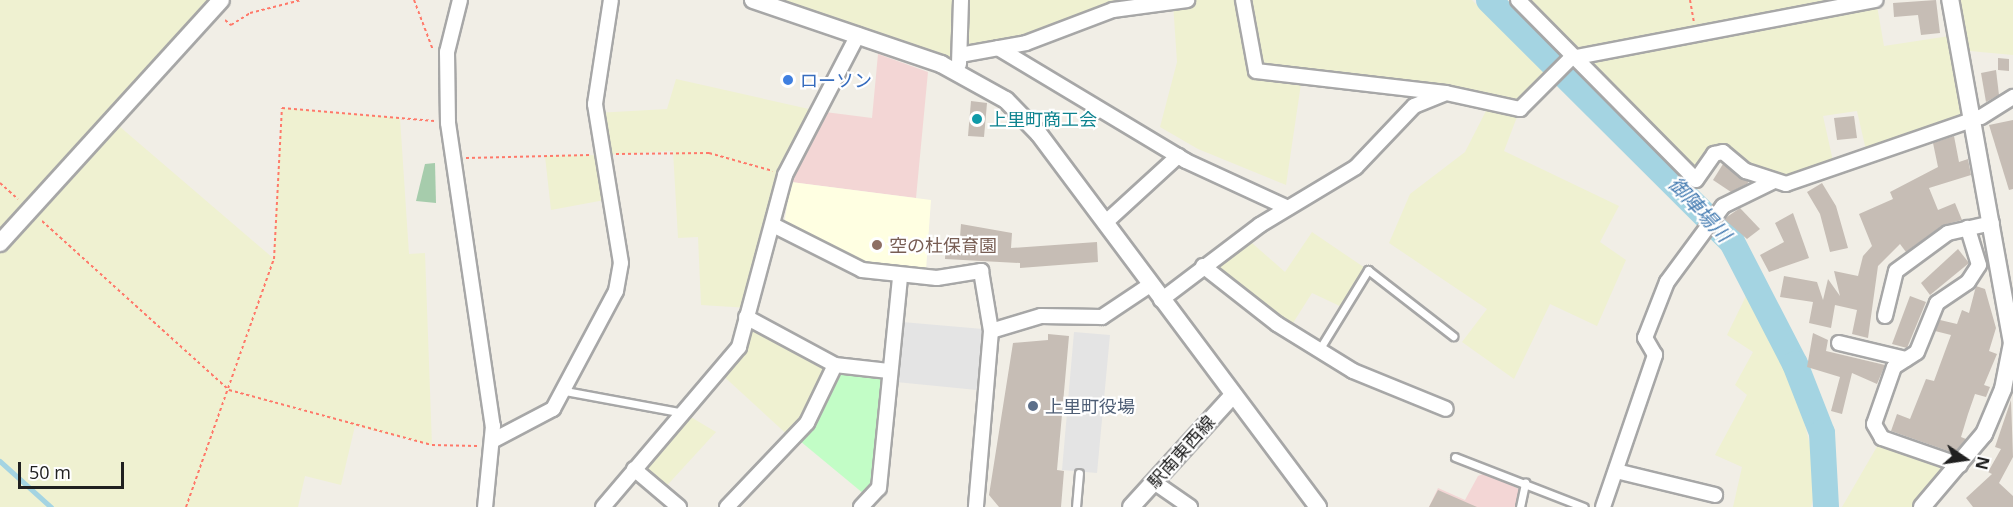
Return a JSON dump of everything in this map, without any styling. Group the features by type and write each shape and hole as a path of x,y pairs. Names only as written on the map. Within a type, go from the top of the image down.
{"street":[{"path":"460,0 447,68 448,123 492,441 485,507"},
{"path":"492,441 539,419 565,391 616,291 621,263 600,155 595,104 611,0"},
{"path":"753,0 858,35 959,63 1023,116 1106,222 1231,397 1318,507"},
{"path":"959,63 961,0"},
{"path":"959,63 1113,10 1187,0"},
{"path":"1243,0 1256,71 1446,93 1520,109 1570,59 1876,0"},
{"path":"1518,0 1570,59 1696,180 1714,154 1723,153 1746,171 1786,184 1851,166 1926,131 1971,120 2013,97"},
{"path":"1922,507 1984,434 2008,388 2012,344 1950,0"},
{"path":"0,243 217,5"},
{"path":"603,507 739,347 785,175 858,35"},
{"path":"998,48 1178,156 1288,208"},
{"path":"1161,300 1203,266 1288,208 1356,167 1414,106 1446,93"},
{"path":"1106,222 1178,156"},
{"path":"1603,507 1655,355 1645,338 1667,282 1712,218 1774,181"},
{"path":"1885,316 1896,271 1947,233 1992,223"},
{"path":"773,225 862,270 900,277 981,272 991,331 976,507"},
{"path":"1960,465 1881,438 1874,424 1894,367 1917,351 1937,303 1968,282 1979,265 1968,228"},
{"path":"1203,266 1318,350 1353,371 1446,408"},
{"path":"861,507 879,488 900,277"},
{"path":"991,331 1041,316 1102,317 1150,285"},
{"path":"746,317 835,364 889,371"},
{"path":"1839,343 1906,359"},
{"path":"727,507 807,423 835,364"},
{"name":"駅南東西線","path":"1131,507 1231,397"},
{"path":"634,469 679,507"},
{"path":"1616,471 1715,495"},
{"path":"1154,482 1190,507"}],"lane":[{"path":"1318,350 1368,270 1453,336"},
{"path":"565,391 684,413"},
{"path":"1455,457 1584,507"},
{"path":"1076,507 1079,473"},
{"path":"1520,507 1525,483"}],"path":[{"path":"217,5 231,25 250,13 301,0"},
{"path":"414,0 423,31 447,68"},
{"path":"1690,0 1696,33"},
{"path":"186,507 274,259 282,108 448,123"},
{"path":"452,158 709,153 785,175"},
{"path":"0,183 229,390 432,445 480,446 492,441"}],"shaded area":[{"path":"0,0 221,0 112,120 273,258 282,108 400,118 409,254 425,253 432,445 355,426 341,485 305,476 298,507 0,507"},
{"path":"753,0 1472,0 1550,79 1520,109 1504,151 1619,206 1600,242 1626,260 1597,326 1550,304 1514,379 1462,342 1487,309 1389,243 1410,194 1465,152 1490,103 1302,77 1286,185 1198,149 1160,127 1177,62 1173,3 1077,21 960,55 959,71"},
{"path":"1518,0 1876,0 1884,46 1956,35 1950,0 2013,0 2013,55 1959,50 1971,120 1868,159 1857,111 1823,116 1835,170 1786,184 1723,153 1696,180"},
{"path":"878,54 928,72 916,198 791,182 825,112 872,118"},
{"path":"676,79 818,111 785,175 749,308 701,305 698,237 678,238 673,151 601,155 610,199 551,210 545,156 600,155 596,113 667,109"},
{"path":"435,163 436,203 416,201 425,164"},
{"name":"空の杜保育園","path":"791,182 931,200 926,270 867,266 784,224"},
{"path":"1312,232 1368,270 1344,308 1312,293 1288,331 1203,266 1244,236 1285,272"},
{"path":"1747,294 1794,380 1818,478 1811,507 1733,507 1742,467 1715,455 1747,395 1735,385 1753,352 1727,335"},
{"path":"746,317 835,365 792,439 719,372"},
{"path":"902,322 983,329 977,390 896,382"},
{"path":"1074,332 1110,335 1097,473 1062,470"},
{"path":"684,413 716,432 661,492 634,469"},
{"path":"1882,438 1960,465 1922,507 1842,507"},
{"path":"1485,473 1519,489 1516,507 1429,507 1438,488 1465,500 1478,476"}],"green space":[{"path":"839,370 879,374 884,380 873,485 864,494 800,441"}],"building":[{"path":"1936,0 1940,33 1921,35 1918,15 1894,17 1893,3"},
{"path":"1998,58 2009,59 2009,71 1998,70"},
{"path":"1996,70 1999,95 1986,102 1981,73"},
{"name":"上里町商工会","path":"971,101 987,103 984,137 968,136"},
{"path":"1854,116 1857,138 1837,140 1834,118"},
{"path":"2013,120 2013,189 2009,190 1989,125"},
{"path":"1954,136 1959,162 1968,159 1971,175 1929,188 1938,210 1955,203 1962,220 1943,225 1906,252 1900,244 1878,266 1868,338 1852,334 1857,310 1835,305 1831,328 1809,323 1813,302 1780,297 1784,276 1817,282 1823,300 1828,279 1840,296 1834,271 1858,276 1863,256 1872,246 1859,214 1893,199 1890,192 1938,167 1933,143"},
{"path":"1723,164 1749,181 1747,184 1731,192 1713,180"},
{"path":"1822,183 1836,206 1848,248 1830,252 1820,214 1807,192"},
{"path":"1740,208 1760,229 1747,239 1724,219"},
{"path":"1793,213 1809,258 1769,272 1760,255 1784,242 1775,223"},
{"path":"961,224 1012,233 1011,248 1097,242 1098,262 1020,268 1020,263 945,259 946,236 960,237"},
{"path":"1958,249 1969,263 1930,295 1921,283"},
{"path":"1976,286 1985,289 1996,328 1989,351 1997,354 1984,385 1990,387 1986,397 1975,394 1961,437 1966,439 1954,453 1891,431 1897,414 1910,419 1926,379 1934,381 1951,335 1935,331 1940,320 1957,324 1962,310 1969,313"},
{"path":"1910,296 1926,302 1907,348 1892,344"},
{"path":"1813,333 1828,340 1826,351 1885,365 1877,384 1852,373 1842,414 1831,411 1840,377 1807,367"},
{"name":"上里町役場","path":"1048,334 1069,336 1057,470 1064,471 1061,507 999,507 989,495 1013,343 1048,340"},
{"path":"2011,400 2013,457 1999,483 2013,496 2013,507 1973,507 1966,498 1992,474 1988,472 2001,449 1995,447"},
{"path":"1438,490 1477,507 1429,507"}],"waterway":[{"name":"御陣場川","path":"1489,0 1732,242 1795,364 1822,433 1826,507"},
{"path":"0,461 51,507"}],"place":[{"name":"ローソン","path":"788,80"},
{"name":"上里町商工会","path":"977,119"},
{"name":"空の杜保育園","path":"877,245"},
{"name":"上里町役場","path":"1033,406"}]}
